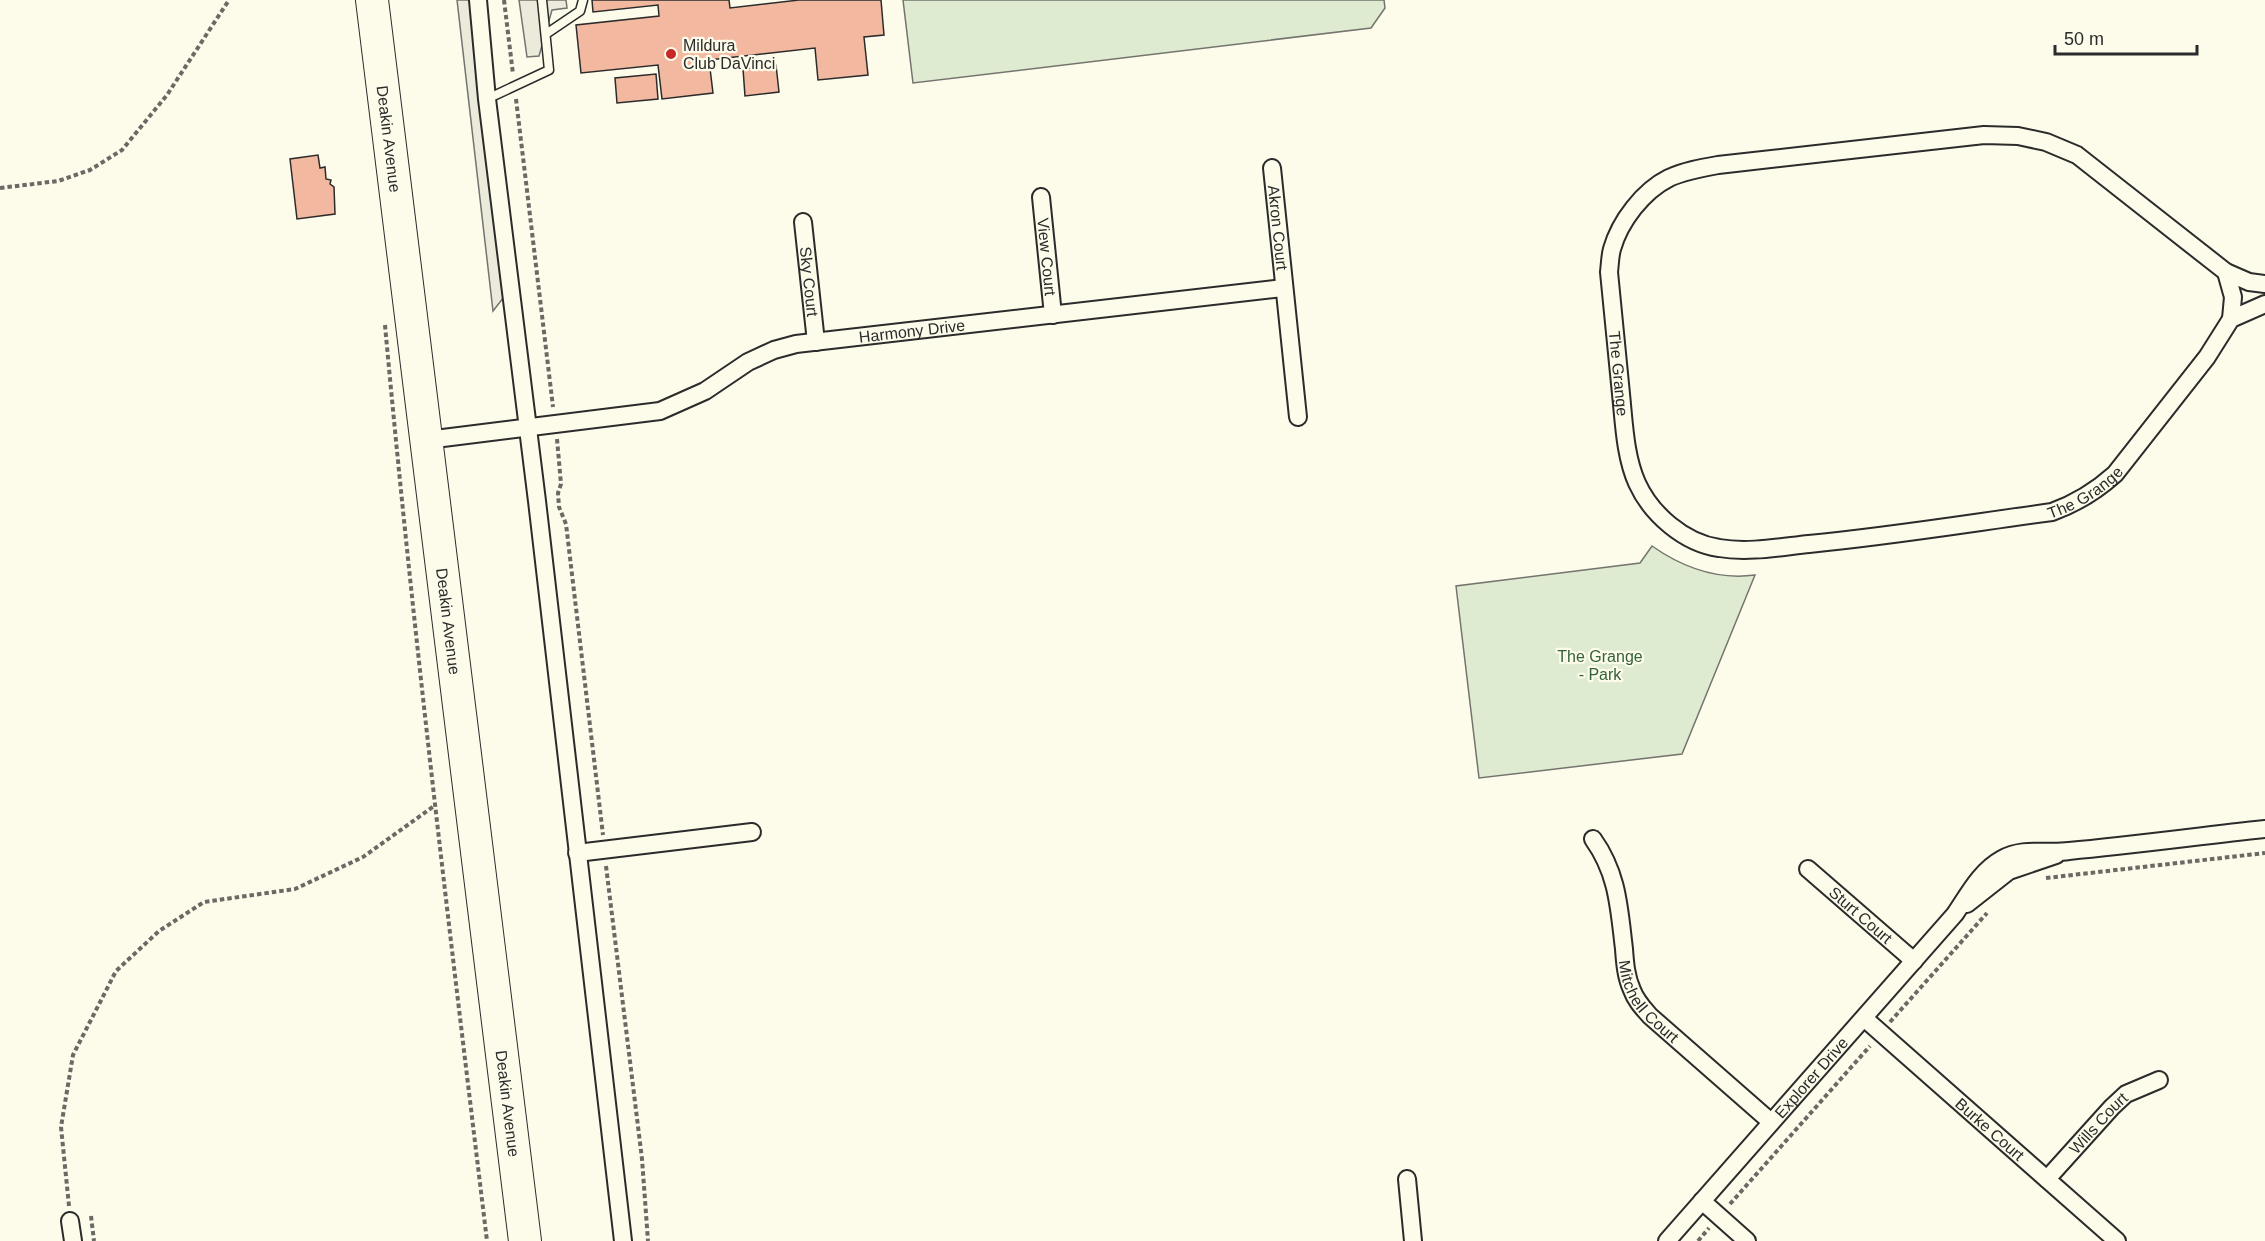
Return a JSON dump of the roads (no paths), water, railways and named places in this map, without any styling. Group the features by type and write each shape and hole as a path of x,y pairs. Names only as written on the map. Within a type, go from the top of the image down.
{"highway":[{"name":"Deakin Avenue","path":"372,0 525,1241"}],"street":[{"path":"478,0 526,427 537,501 624,1241"},
{"name":"The Grange","path":"2231,319 2207,357 2115,474 2098,489 2076,503 2052,512 1843,540 1743,550 1717,548 1694,541 1677,531 1646,500 1637,482 1630,462 1624,424 1609,272 1612,249 1621,227 1635,208 1650,191 1668,179 1688,171 1718,165 1984,135 2046,141 2077,155 2226,272 2249,282 2265,284"},
{"name":"Akron Court","path":"1272,168 1283,288"},
{"name":"View Court","path":"1041,197 1053,315"},
{"name":"Sky Court","path":"803,222 816,342"},
{"path":"2226,272 2233,297 2231,319 2265,304"},
{"name":"Harmony Drive","path":"427,440 660,411 705,391 748,362 774,350 796,344 1283,288"},
{"path":"1283,288 1298,417"},
{"name":"Explorer Drive","path":"1667,1241 1955,914 2008,871 2065,852 2265,829"},
{"path":"577,853 752,832"},
{"name":"Mitchell Court","path":"1593,840 1604,855 1616,884 1627,973 1631,990 1638,1003 1650,1017 1771,1122"},
{"name":"Sturt Court","path":"1808,869 1914,961"},
{"name":"Burke Court","path":"1864,1018 2117,1241"},
{"name":"Wills Court","path":"2048,1179 2126,1094 2159,1080"},
{"path":"1407,1179 1413,1241"},
{"path":"1702,1201 1747,1241"},
{"path":"70,1221 73,1241"}],"lane":[{"path":"488,99 549,70 542,0"},
{"path":"546,34 580,11 583,0"}],"place":[{"name":"Mildura Club DaVinci","path":"671,54"}],"park label":[{"name":"The Grange - Park","path":"1600,665"}]}
